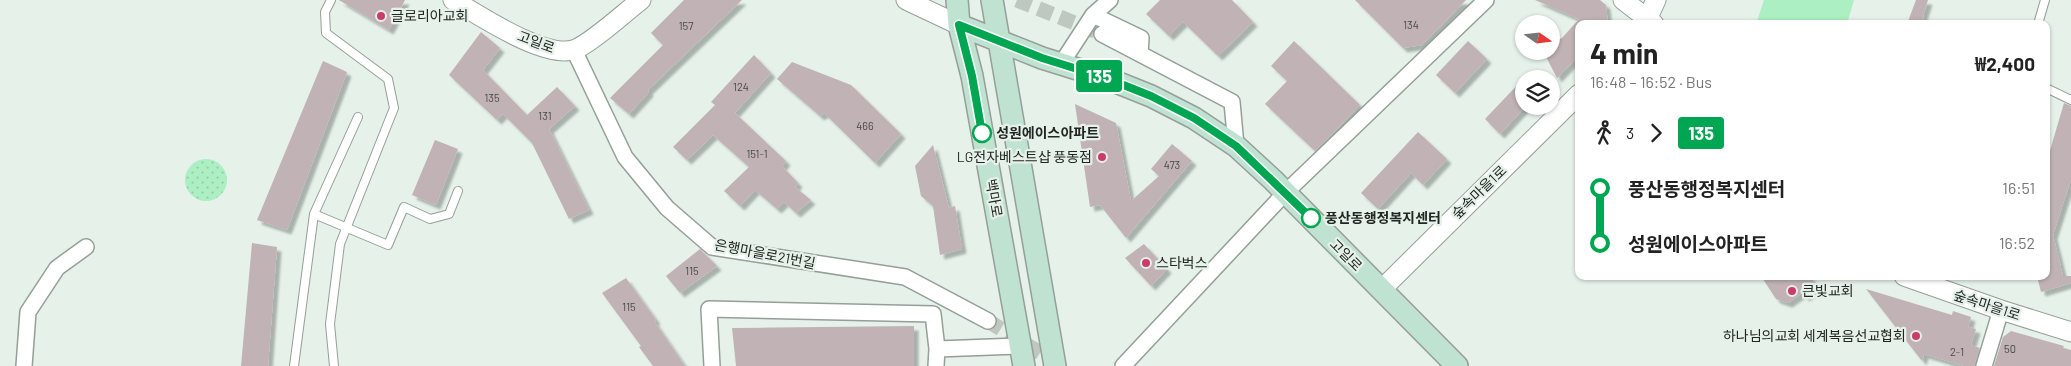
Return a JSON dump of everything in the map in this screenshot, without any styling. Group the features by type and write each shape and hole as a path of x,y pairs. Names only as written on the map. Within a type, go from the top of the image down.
{"main road":[{"name":"백마로","path":"957,0 959,25 972,76 1022,356"},
{"path":"992,0 1056,366"},
{"name":"고일로","path":"959,25 999,42 1106,78 1151,96 1194,118 1236,146 1285,192 1457,366"}],"street":[{"name":"고일로","path":"453,0 532,44 546,49 574,50 586,44 641,0"},
{"name":"고일로","path":"906,0 959,25"},
{"path":"1061,64 1094,15 1110,0"},
{"path":"1123,366 1285,192 1486,0"},
{"path":"1623,0 1647,20"},
{"path":"1650,20 1656,0"},
{"path":"1094,15 1141,38 1140,54"},
{"path":"1102,34 1232,102 1236,146"},
{"name":"은행마을로21번길","path":"574,50 625,157 667,208 712,247 905,277 988,321"},
{"name":"숲속마을1로","path":"1381,290 1575,98"},
{"path":"24,366 28,312 57,268 86,247"},
{"name":"숲속마을1로","path":"1915,280 2000,310 2071,332"},
{"path":"712,366 709,309 933,314 937,349 936,366"},
{"path":"1984,366 2000,310"},
{"path":"937,349 1022,356"}],"lane":[{"path":"331,0 325,12 326,33 388,79 394,108 340,244 330,324 334,366"},
{"path":"2039,20 2045,0"},
{"path":"2050,90 2071,100"},
{"path":"294,366 314,214 358,117"},
{"path":"314,214 388,245 404,207 430,219 449,214 458,191"}],"green space":[{"path":"1764,0 1854,0 1848,20 1757,20"},
{"path":"210,159 218,162 224,168 227,180 224,192 218,198 202,201 194,198 188,192 185,176 188,168 194,162"}],"building":[{"name":"글로리아교회","path":"339,0 405,0 389,30"},
{"path":"684,0 742,0 648,90 649,92 629,114 610,98 663,45 651,33"},
{"path":"1160,0 1232,0 1253,22 1218,56 1183,22 1169,36 1146,14"},
{"path":"1355,0 1466,0 1422,45 1403,48"},
{"path":"1535,0 1600,0 1606,5 1608,20 1578,20"},
{"path":"1916,0 1928,0 1924,20 1908,20"},
{"path":"1575,23 1575,59 1560,75 1560,70 1553,70 1548,60 1560,60 1560,39"},
{"path":"481,32 500,48 483,70 527,115 557,87 575,106 549,129 589,210 569,219 532,143 503,114 497,120 449,75"},
{"path":"1294,41 1360,105 1315,151 1265,104 1287,81 1271,66"},
{"path":"1468,41 1487,59 1455,93 1436,75"},
{"path":"754,55 771,73 735,113 786,161 782,166 798,183 795,187 811,200 796,213 784,202 777,209 755,190 740,206 724,191 749,167 713,135 687,160 673,147 715,105 711,102"},
{"path":"323,61 347,72 287,230 257,220"},
{"path":"792,62 851,85 901,134 875,163 824,113 820,116 777,79"},
{"path":"1515,87 1515,115 1518,115 1500,134 1485,119"},
{"path":"2064,103 2071,106 2071,179 2053,235 2063,276 2071,276 2071,283 2041,292 2038,280 2050,280 2050,150"},
{"path":"1075,104 1116,123 1131,201 1159,176 1151,169 1172,144 1192,161 1126,238 1100,205 1090,207"},
{"path":"1418,132 1447,159 1423,185 1411,173 1378,209 1361,193"},
{"path":"435,140 458,149 436,205 412,195"},
{"path":"933,145 949,208 955,206 962,249 940,255 933,206 921,196 915,166"},
{"path":"252,243 277,247 268,366 241,366"},
{"name":"스타벅스","path":"1144,244 1167,269 1151,286 1125,258"},
{"path":"700,249 717,266 680,293 666,276"},
{"path":"626,278 656,320 654,321 685,366 653,366 639,347 641,346 602,293"},
{"name":"큰빛교회","path":"1764,280 1813,280 1818,288 1805,297 1802,293 1788,303 1776,299"},
{"path":"1866,289 1952,315 1953,311 1971,317 1968,327 1976,329 1971,345 1980,348 1974,366 1964,366 1924,354 1922,361"},
{"path":"914,326 914,366 736,366 732,328"},
{"path":"2011,331 2064,346 2063,348 2071,350 2071,366 1994,366 2003,337"}],"tunnel":[{"path":"1017,0 1102,34"},
{"path":"988,321 1058,364"}],"bus line":[{"name":"135","path":"982,133 972,76 959,25 1042,58 1106,78 1151,96 1194,118 1236,146 1311,218"}],"place":[{"name":"글로리아교회","path":"381,16"},
{"name":"성원에이스아파트","path":"982,133"},
{"name":"LG전자베스트샵 풍동점","path":"1102,157"},
{"name":"풍산동행정복지센터","path":"1311,218"},
{"name":"스타벅스","path":"1146,263"},
{"name":"큰빛교회","path":"1792,291"},
{"name":"하나님의교회 세계복음선교협회","path":"1916,336"}]}
